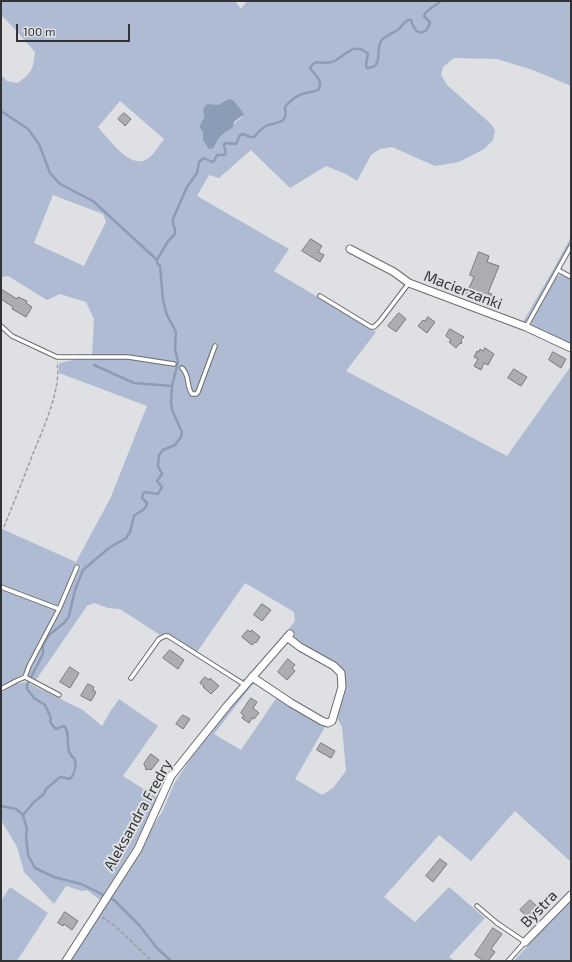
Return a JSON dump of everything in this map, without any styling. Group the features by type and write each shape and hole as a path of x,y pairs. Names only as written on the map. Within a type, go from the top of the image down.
{"street":[{"name":"Macierzanki","path":"350,250 394,272 409,283 526,327 571,348"},
{"name":"Aleksandra Fredry","path":"66,961 138,849 171,776 188,753 245,685 252,677 288,636 300,647 334,666 341,673 342,687 332,720 328,723 322,721 291,703 252,677"},
{"name":"Bystra","path":"525,942 571,895"}],"lane":[{"path":"526,327 571,246"},
{"path":"558,270 571,277"},
{"path":"320,296 371,327 380,321 409,283"},
{"path":"1,326 12,336 56,357 128,357 174,364"},
{"path":"182,368 187,375 190,391 192,394 196,394 215,346"},
{"path":"27,678 29,666 59,609 77,567"},
{"path":"1,587 59,609"},
{"path":"131,678 159,639 168,636 245,685"},
{"path":"1,689 16,681 27,678 59,695"},
{"path":"477,906 497,923 525,942 508,961"}],"path":[{"path":"4,527 54,395 58,373 56,357"},
{"path":"96,913 115,926 152,961"}],"shaded area":[{"path":"1,1 235,1 241,9 247,1 571,1 571,86 533,70 497,59 454,58 443,67 441,75 447,85 491,124 495,130 493,140 484,149 459,162 435,166 392,147 380,149 371,155 357,181 346,174 326,166 290,188 251,150 219,178 209,175 197,196 289,249 274,271 376,332 346,371 507,456 571,366 571,862 515,811 471,861 439,835 384,897 415,922 449,887 485,918 449,957 455,961 68,961 162,812 175,782 204,739 248,684 253,682 269,690 268,693 255,684 252,685 214,734 241,750 277,697 325,727 295,779 322,795 333,788 346,771 342,727 336,716 342,672 295,641 290,632 275,649 270,652 295,621 294,612 245,583 197,652 241,679 247,679 245,681 238,679 169,635 165,633 160,635 120,609 108,608 94,603 87,606 36,680 28,675 30,667 81,566 76,563 58,605 23,674 1,687 2,529 76,562 110,499 147,406 59,373 59,363 92,356 94,319 86,302 60,294 47,300 8,276 1,277 1,75 7,81 18,83 31,70 35,52 1,15","holes":["228,99 242,117 218,140 214,148 203,140 203,132 199,127 204,117 203,109 218,105","120,101 164,139 150,157 140,161 134,160 127,157 113,145 98,127","53,195 103,214 106,222 84,266 34,243"]},
{"path":"228,99 233,100 244,114 234,122 233,127 220,138 214,148 209,149 203,140 203,132 199,127 204,117 203,109 207,104 218,105"},
{"path":"571,237 571,243 525,323 522,324 465,302 464,300 523,322"},
{"path":"560,275 571,279 571,341 569,345 532,327 531,322 555,278"},
{"path":"264,658 263,661 249,677"},
{"path":"26,682 83,710 102,726 119,699 158,726 123,776 159,799 133,848 100,900 87,890 82,891 66,886 54,904 24,872 17,847 1,820 1,693 16,684"},
{"path":"10,887 48,913 17,961 1,961 1,901"},
{"path":"571,897 571,961 514,961"}],"building":[{"path":"124,113 131,119 125,126 118,119"},
{"path":"311,239 322,246 318,252 324,255 320,262 302,251"},
{"path":"479,252 489,256 487,262 499,266 488,293 492,294 488,303 466,295 474,277 470,275"},
{"path":"1,289 17,299 18,297 27,301 26,303 32,307 26,317 12,309 13,307 1,299"},
{"path":"399,313 406,319 396,332 388,326"},
{"path":"428,317 435,322 427,333 418,326"},
{"path":"450,329 464,337 461,340 462,343 456,348 449,342 451,340 446,336"},
{"path":"485,348 494,354 488,365 484,363 481,370 474,366 478,359 474,357 477,351 479,352 480,349 483,351"},
{"path":"553,352 566,359 561,368 549,360"},
{"path":"514,369 527,377 521,386 508,378"},
{"path":"262,604 271,610 262,621 254,615"},
{"path":"248,630 250,632 252,630 260,637 256,643 255,642 252,645 242,637"},
{"path":"170,650 184,660 178,669 163,658"},
{"path":"288,659 295,665 292,668 295,671 287,680 278,672"},
{"path":"70,667 79,673 70,688 60,682"},
{"path":"205,677 209,680 210,678 219,686 211,694 200,683"},
{"path":"88,684 94,687 93,690 96,692 91,701 81,696"},
{"path":"251,698 257,702 253,708 259,713 254,719 252,718 249,723 242,718 244,715 241,713"},
{"path":"183,715 190,719 183,729 176,724"},
{"path":"321,743 335,751 331,758 317,750"},
{"path":"151,754 159,760 151,770 146,770 144,764"},
{"path":"440,859 447,864 433,882 426,876"},
{"path":"530,900 538,907 528,918 520,910"},
{"path":"65,912 78,921 72,930 64,924 63,926 58,923"},
{"path":"493,928 502,934 491,949 495,952 488,961 484,961 475,955"}],"waterway":[{"path":"23,815 34,802 43,795 46,789 59,778 70,779 74,772 75,766 74,758 68,747 66,729 64,726 56,729 52,725 50,722 51,718 45,705 34,698 27,689 27,685 43,654 43,646 45,641 49,635 65,622 69,616 75,590 83,570 109,548 126,538 130,532 134,516 146,506 147,503 142,498 143,494 145,492 158,494 162,487 157,481 162,474 158,466 159,455 163,450 175,445 181,437 182,432 172,410 171,401 172,386 178,362 175,349 176,332 167,315 163,300 160,266 157,263 157,260 168,241 175,234 173,219 187,187 197,173 199,162 204,158 212,162 217,155 224,155 226,153 224,146 225,143 236,144 240,135 243,134 254,137 264,127 282,121 285,116 285,107 291,100 302,94 318,90 320,86 319,80 310,68 316,62 333,62 350,50 359,49 368,54 366,65 367,68 372,67 376,65 379,45 383,39 399,29 408,20 411,20 414,28 418,32 425,31 430,22 424,16 426,12 441,1"},
{"path":"1,111 28,129 39,144 50,173 60,184 93,201 157,260"},
{"path":"94,365 134,383 172,386"},
{"path":"1,806 16,809 23,815 27,829 26,836 28,855 35,868 54,877 81,884 114,900 140,926 156,947 171,961"}]}
